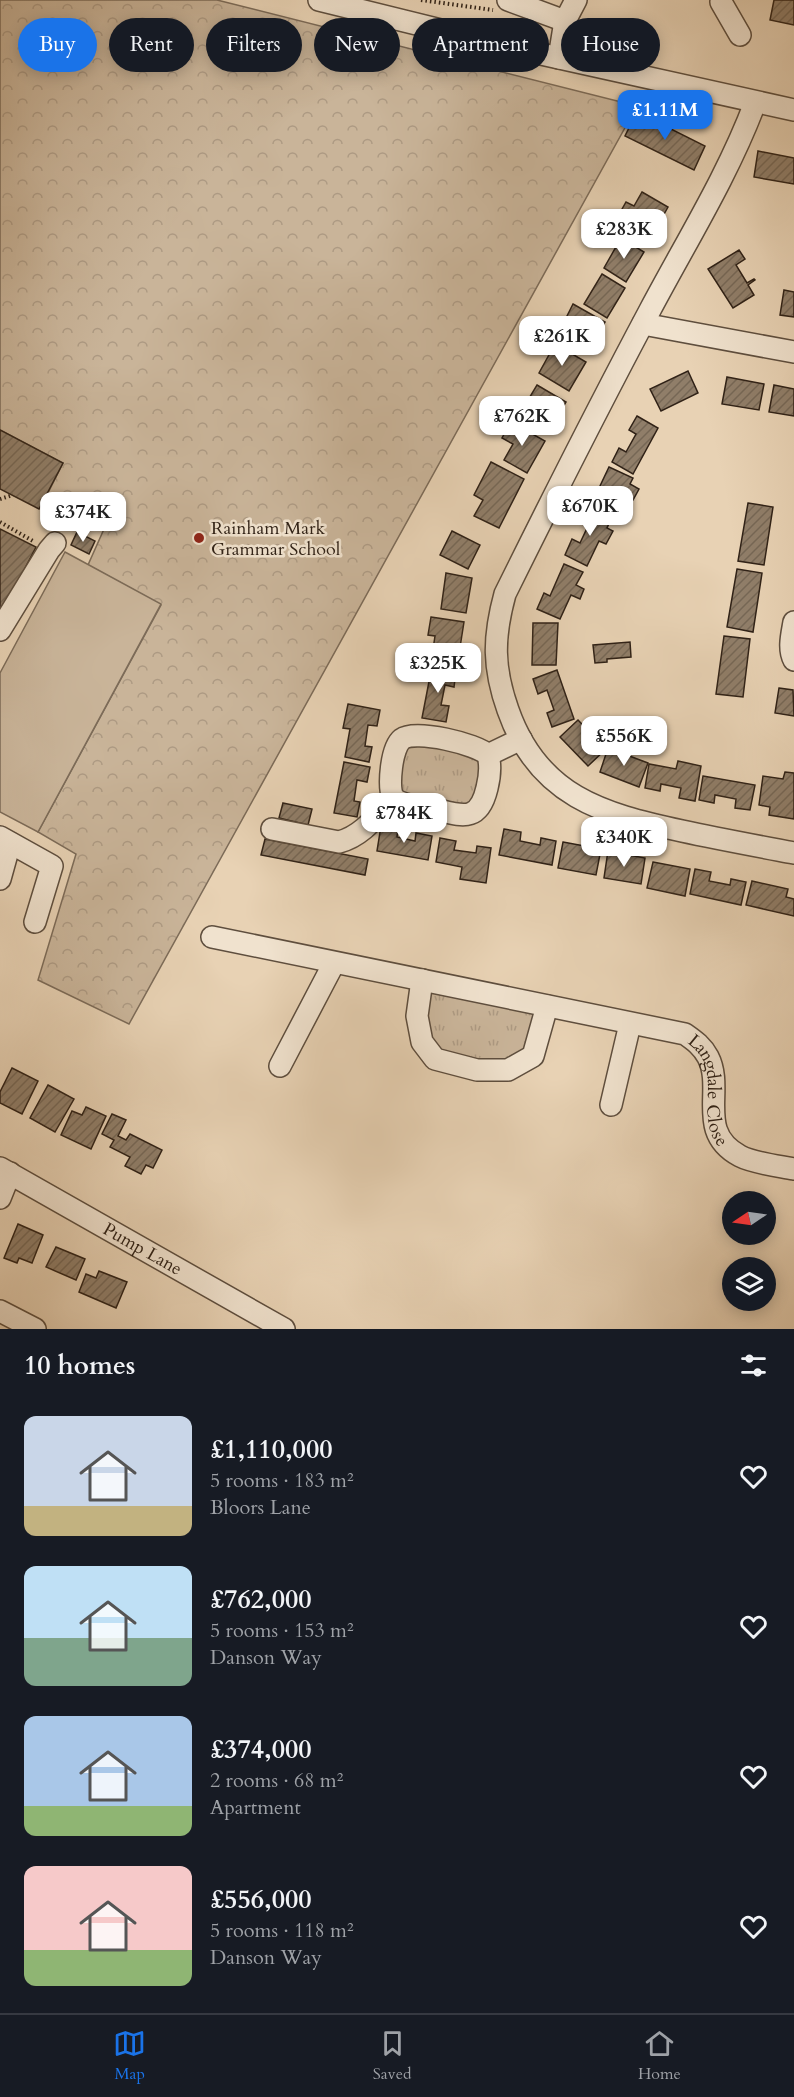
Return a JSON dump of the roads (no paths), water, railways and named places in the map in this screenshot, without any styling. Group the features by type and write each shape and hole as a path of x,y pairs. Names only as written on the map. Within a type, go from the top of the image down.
{"street":[{"path":"318,0 559,58 794,110"},
{"path":"566,18 576,0"},
{"path":"722,1 740,36"},
{"path":"501,5 561,20"},
{"path":"559,58 561,43"},
{"path":"755,103 709,200 505,594 497,621 495,646 502,693 520,739 536,762 557,783 596,808 617,816 794,853"},
{"path":"643,324 794,352"},
{"path":"0,630 52,547"},
{"path":"794,622 791,656 794,660"},
{"path":"414,735 431,737 477,748 488,755 490,769 486,793 480,809 474,812 458,814 402,804 393,798 390,778 396,749 403,738 414,735"},
{"path":"488,755 520,739"},
{"path":"272,829 339,842 358,835 393,798"},
{"path":"0,879 5,840 52,866 34,922"},
{"name":"Langdale Close","path":"212,938 686,1034 700,1045 709,1059 712,1074 714,1125 726,1146 741,1157 794,1169"},
{"path":"280,1066 334,963"},
{"path":"422,980 417,1016 422,1042 435,1059 477,1070 508,1070 533,1056 547,1006"},
{"path":"611,1105 630,1024"},
{"path":"0,1198 5,1171"},
{"name":"Pump Lane","path":"5,1171 284,1329"},
{"path":"0,1311 35,1329"}],"place":[{"name":"Rainham Mark Grammar School","path":"199,538"}]}
